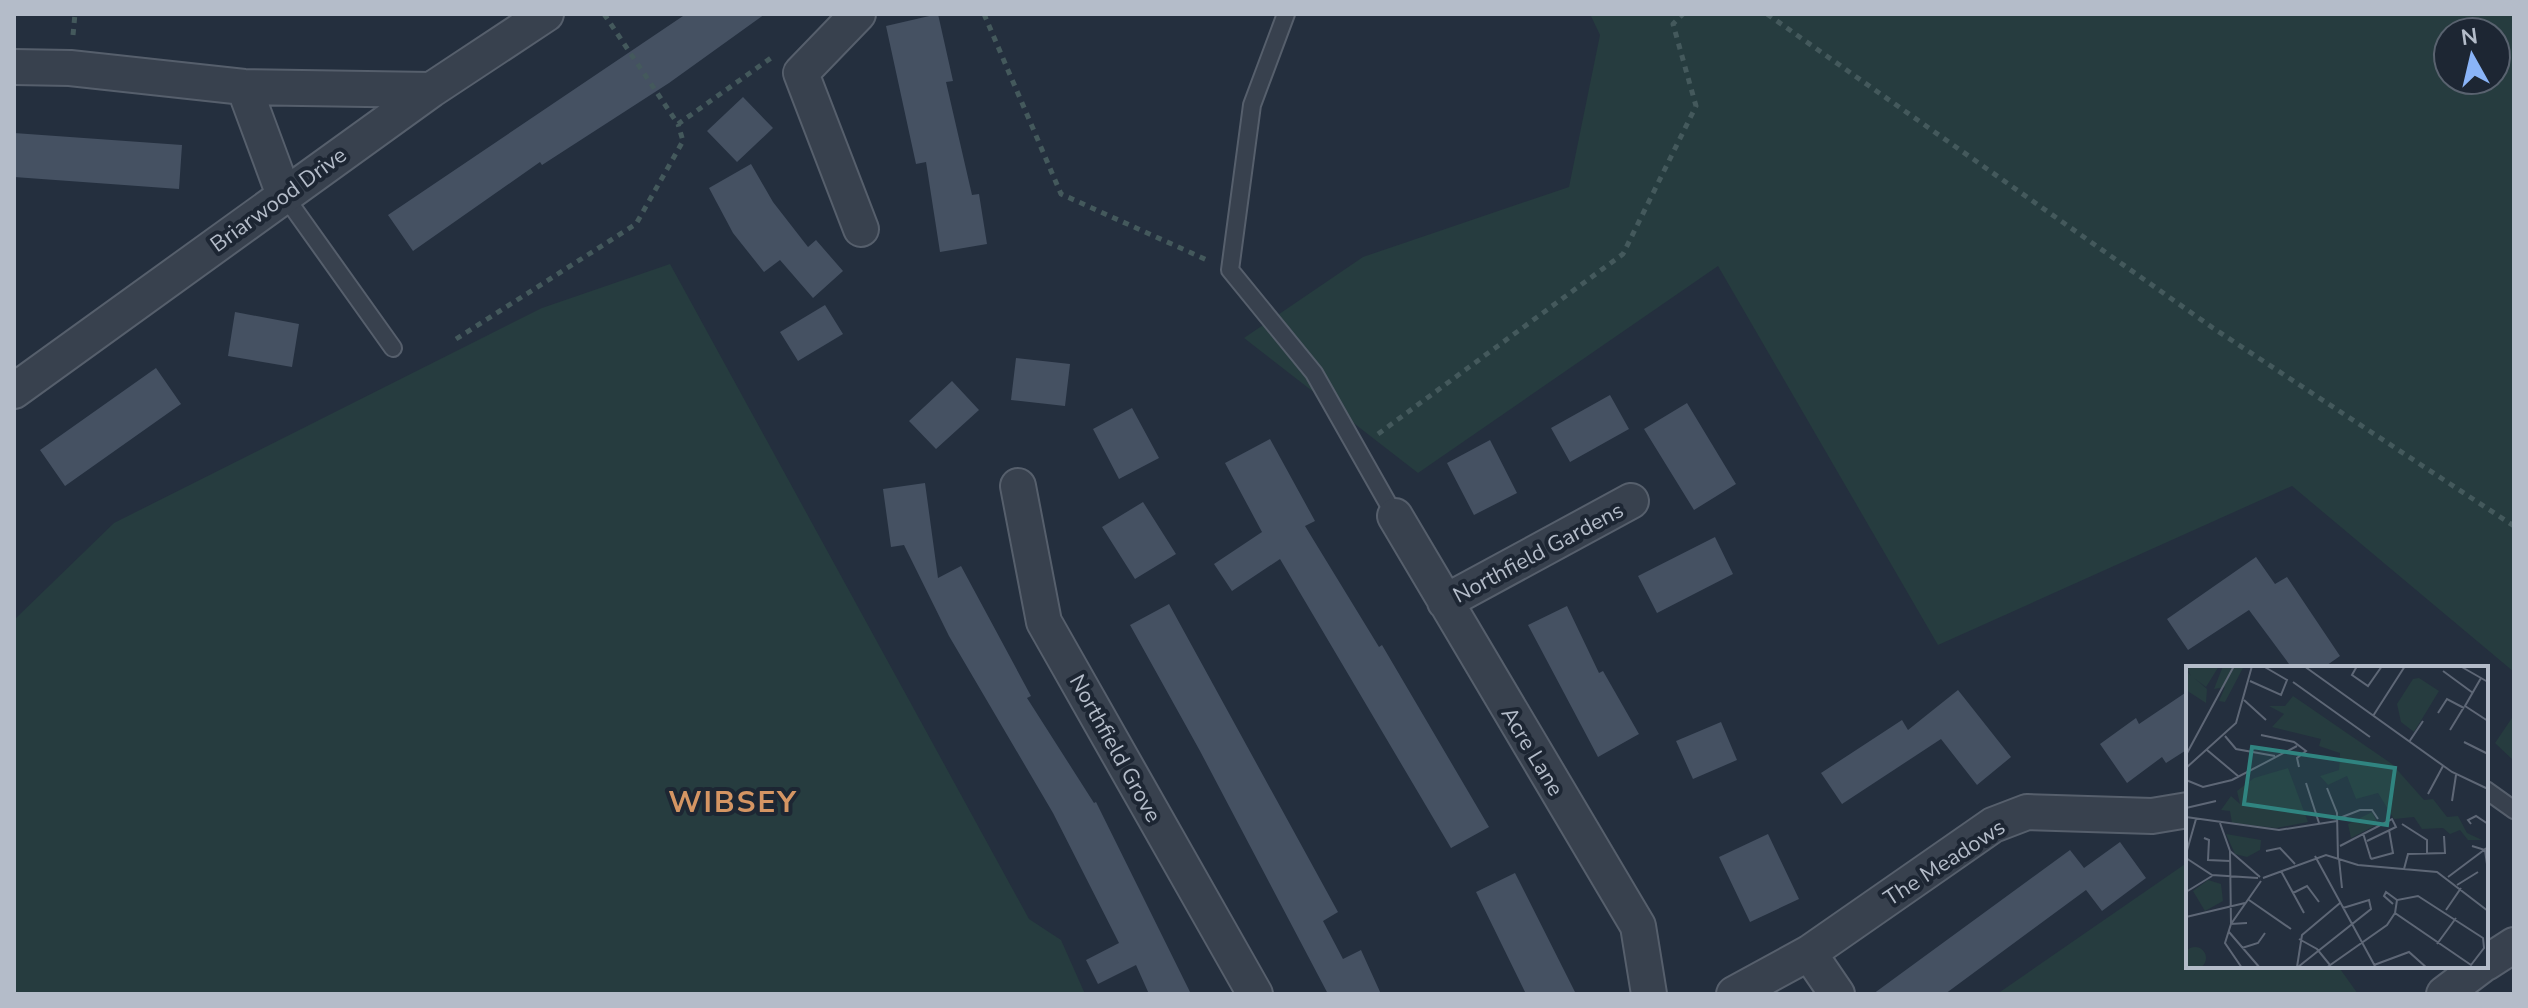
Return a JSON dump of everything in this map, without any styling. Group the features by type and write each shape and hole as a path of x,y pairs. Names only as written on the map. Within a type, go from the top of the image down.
{"street":[{"name":"Briarwood Drive","path":"14,391 431,90 546,14"},
{"path":"858,14 801,73 861,229"},
{"path":"14,67 70,68 244,87 431,90"},
{"path":"244,87 284,195"},
{"name":"Northfield Grove","path":"1018,486 1044,622 1255,994"},
{"name":"Northfield Gardens","path":"1445,602 1631,501"},
{"name":"Acre Lane","path":"1395,516 1638,926 1649,994"},
{"name":"The Meadows","path":"1734,994 1809,953 1993,825 2027,812 2152,816 2186,810"},
{"path":"2488,961 2514,945"},
{"path":"1809,953 1837,994"},
{"path":"2444,994 2479,968"}],"lane":[{"path":"1286,14 1252,105 1230,270 1314,373 1395,516"},
{"path":"284,195 393,348"},
{"path":"2488,791 2514,810"}],"path":[{"path":"456,339 636,224 683,141 678,124 604,14"},
{"path":"984,14 1061,194 1230,270"},
{"path":"1357,449 1623,254 1696,106 1673,24 1683,14"},
{"path":"1767,14 2213,328 2514,526"},
{"path":"678,124 778,53"}],"green space":[{"path":"1590,14 2514,14 2514,672 2292,486 1938,645 1718,266 1418,473 1244,338 1363,257 1569,187 1600,35"},
{"path":"670,264 1029,919 1061,940 1085,994 14,994 14,620 114,523 542,308"},
{"path":"2514,715 2514,761 2495,743"},
{"path":"2186,863 2186,968 2339,968 2358,994 1997,994"}],"building":[{"path":"686,14 765,14 669,83 542,165 540,162 413,251 388,215"},
{"path":"938,14 953,81 946,82 972,195 979,194 987,244 940,252 926,162 916,164 886,26"},
{"path":"743,97 773,128 737,162 707,131"},
{"path":"14,133 182,145 179,189 14,177"},
{"path":"751,164 773,202 808,247 816,240 843,271 813,298 780,260 764,272 733,233 709,188"},
{"path":"825,305 843,334 798,361 780,332"},
{"path":"235,312 299,324 292,367 228,356"},
{"path":"1016,358 1070,364 1065,406 1011,400"},
{"path":"156,368 181,404 65,486 40,450"},
{"path":"952,381 979,410 936,449 909,421"},
{"path":"1610,395 1629,429 1570,462 1551,428"},
{"path":"1687,403 1736,484 1694,510 1644,429"},
{"path":"1132,408 1159,458 1119,479 1093,429"},
{"path":"1270,439 1315,521 1305,526 1379,647 1382,645 1489,827 1451,848 1280,559 1232,591 1214,564 1262,532 1225,463"},
{"path":"1490,440 1517,493 1474,515 1447,463"},
{"path":"925,483 938,578 961,566 1031,696 1027,698 1096,802 1191,994 1149,994 1136,965 1098,984 1086,960 1119,943 1053,813 949,636 904,545 891,547 883,489"},
{"path":"1143,502 1176,554 1135,579 1102,527"},
{"path":"1715,537 1733,574 1657,613 1638,576"},
{"path":"2256,557 2275,584 2287,577 2340,656 2326,666 2291,666 2249,610 2188,650 2167,619"},
{"path":"1169,604 1338,912 1323,921 1343,959 1361,950 1381,994 1328,994 1130,625"},
{"path":"1567,606 1599,673 1603,671 1639,734 1598,757 1528,625"},
{"path":"1958,690 2011,757 1977,785 1941,739 1842,804 1821,773 1902,720 1908,730"},
{"path":"2186,692 2186,750 2166,763 2162,757 2127,783 2100,744 2136,718 2139,724"},
{"path":"1721,722 1737,760 1693,779 1676,741"},
{"path":"1768,834 1799,899 1750,922 1719,857"},
{"path":"2120,842 2146,878 2102,911 2086,890 1945,994 1873,994 2070,850 2084,868"},
{"path":"1515,873 1576,994 1526,994 1476,892"}],"district":[{"name":"WIBSEY","path":"733,802"}]}
